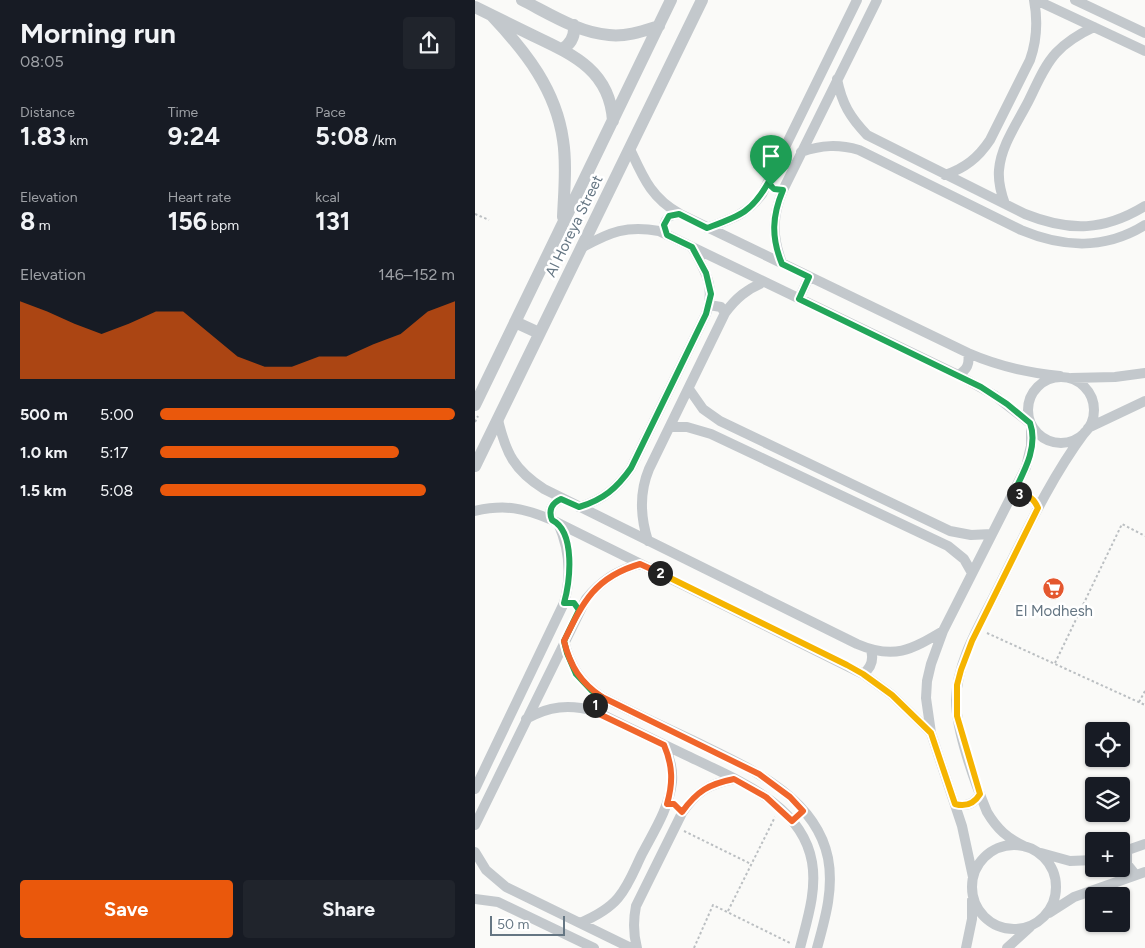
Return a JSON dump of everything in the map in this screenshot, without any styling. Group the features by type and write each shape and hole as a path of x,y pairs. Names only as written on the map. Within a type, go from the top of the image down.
{"street":[{"path":"521,0 592,32 609,35 627,35 659,26"},
{"name":"Al Horeya Street","path":"477,409 515,322 671,0"},
{"name":"Al Horeya Street","path":"475,466 702,0"},
{"path":"707,228 737,217 755,204 768,183 857,0"},
{"path":"782,264 776,250 774,235 776,206 877,0"},
{"path":"945,175 971,162 984,150 990,140 1030,60 1036,36 1035,0 1145,51"},
{"path":"1075,0 1145,33"},
{"path":"475,7 576,57 599,78 612,106 613,121"},
{"path":"493,16 520,46 534,66 550,94 556,110 562,133 565,157 563,223"},
{"path":"562,49 574,37 574,25"},
{"path":"1123,41 1130,26"},
{"path":"1005,204 999,182 999,170 1004,148 1046,67 1055,54 1079,34 1094,27"},
{"path":"1030,60 1037,60 1046,67"},
{"path":"837,79 840,95 847,110 867,136 1045,222 1067,227 1088,227 1109,223 1129,216 1145,206"},
{"path":"859,150 861,141 867,136"},
{"path":"990,140 996,148 1004,148"},
{"path":"801,152 815,147 830,145 845,146 859,150 1041,239 1062,243 1084,244 1105,242 1125,236 1145,225"},
{"path":"630,149 643,178 651,190 660,200 679,214 967,353 1005,367 1042,375 1071,378 1115,378 1145,373"},
{"path":"768,183 774,189 783,190"},
{"path":"667,235 664,230 666,220 669,216 679,214"},
{"path":"583,247 615,231 629,228 644,228 667,235 958,375 994,395 1031,424 1038,434 1047,440 1067,442 1077,438 1086,430 1145,401"},
{"path":"579,507 592,504 615,489 631,468 709,305 709,284 706,273 692,247"},
{"path":"799,299 809,277"},
{"path":"647,541 641,508 642,491 647,475 725,313 743,292 764,282"},
{"path":"709,305 717,305 725,313"},
{"path":"515,322 539,333"},
{"path":"958,375 964,372 968,366 967,353"},
{"path":"966,948 972,919 973,877 955,804 931,733 927,707 927,681 943,631 1012,496 1029,457 1032,436 1028,402 1040,384 1050,378 1060,376"},
{"path":"1071,378 1084,387 1092,399 1093,414 1086,430 1061,466 1038,508 979,628 961,670 956,701 961,731 980,794 994,824 1003,834 1038,853 1070,861 1085,860"},
{"path":"689,389 703,409 720,421 950,531 971,535 992,534"},
{"path":"498,420 509,455 518,469 530,480 561,499 871,650 883,653 908,650 943,631"},
{"path":"670,428 687,427 711,434 948,546 964,559 972,573"},
{"path":"631,468 638,474 647,475"},
{"path":"1012,496 1025,495 1035,502 1038,508"},
{"path":"475,789 564,603 568,590 570,563 564,536 550,511 551,507 561,499"},
{"path":"475,511 492,507 513,507 533,512 555,522 863,674 899,701 931,733"},
{"path":"475,825 579,610 594,589 604,580 627,567 640,564"},
{"path":"564,603 574,603 579,610"},
{"path":"564,641 576,674 588,687 602,697 759,774 790,797 803,811 814,825 822,840 828,857 830,875 827,914 817,948"},
{"path":"863,674 868,671 872,661 871,650"},
{"path":"595,712 596,701 602,697"},
{"path":"526,719 539,712 553,708 581,707 734,779 766,797 792,821 808,847 812,862 813,877 809,914 800,948"},
{"path":"580,923 607,909 618,898 626,886 667,804 672,780 672,768 664,745"},
{"path":"485,768 500,774"},
{"path":"637,948 633,921 636,906 682,812 692,799 704,789 719,782 734,779"},
{"path":"955,804 967,806 977,800 980,794"},
{"path":"667,804 674,804 682,812"},
{"path":"792,821 803,811"},
{"path":"1130,850 1145,844"},
{"path":"973,877 978,864 987,854 999,847 1013,845 1026,847"},
{"path":"475,852 486,870 506,887 631,948"},
{"path":"1038,853 1048,862 1054,875 1056,889 1053,903 1046,914"},
{"path":"1007,948 1046,914 1074,897 1140,873"},
{"path":"626,886 635,893 642,892"},
{"path":"498,902 498,893 506,887"},
{"path":"972,891 975,905 983,916 995,924 1008,928 1022,928 1035,923"},
{"path":"475,899 498,902 593,948"}],"path":[{"path":"475,214 489,220"},
{"path":"475,422 477,409"},
{"path":"1055,663 1122,524 1145,536"},
{"path":"979,628 1145,705"},
{"path":"1139,702 1145,691"},
{"path":"727,912 779,808"},
{"path":"675,826 751,864"},
{"path":"694,948 713,905 800,948"}],"place":[{"name":"El Modhesh","path":"1054,588"}],"route":[{"path":"771,186 768,183 755,204 746,212 707,228 679,214 669,216 666,220 664,230 667,235 692,247 706,273 711,294 709,305 631,468 623,479 615,489 592,504 579,507 561,499 551,507 550,516 552,520 558,523 564,536 570,563 568,590 564,603 574,603 579,610 564,641 567,653 576,674 592,691 602,697 596,701 595,712 664,745 672,768 672,780 667,804 678,806 682,812 692,799 704,789 719,782 734,779 766,797 792,821 803,811 790,797 759,774 602,697 592,691 584,683 576,674 564,641 579,610 594,589 604,580 627,567 640,564 847,665 878,684 906,707 931,733 955,804 967,806 977,800 980,794 957,716 957,685 972,641 1038,508 1031,497 1018,494 1012,496 1029,457 1032,436 1031,425 1019,413 981,387 799,299 809,277 782,264 776,250 774,220 776,206 783,190 774,189 771,186"}]}
